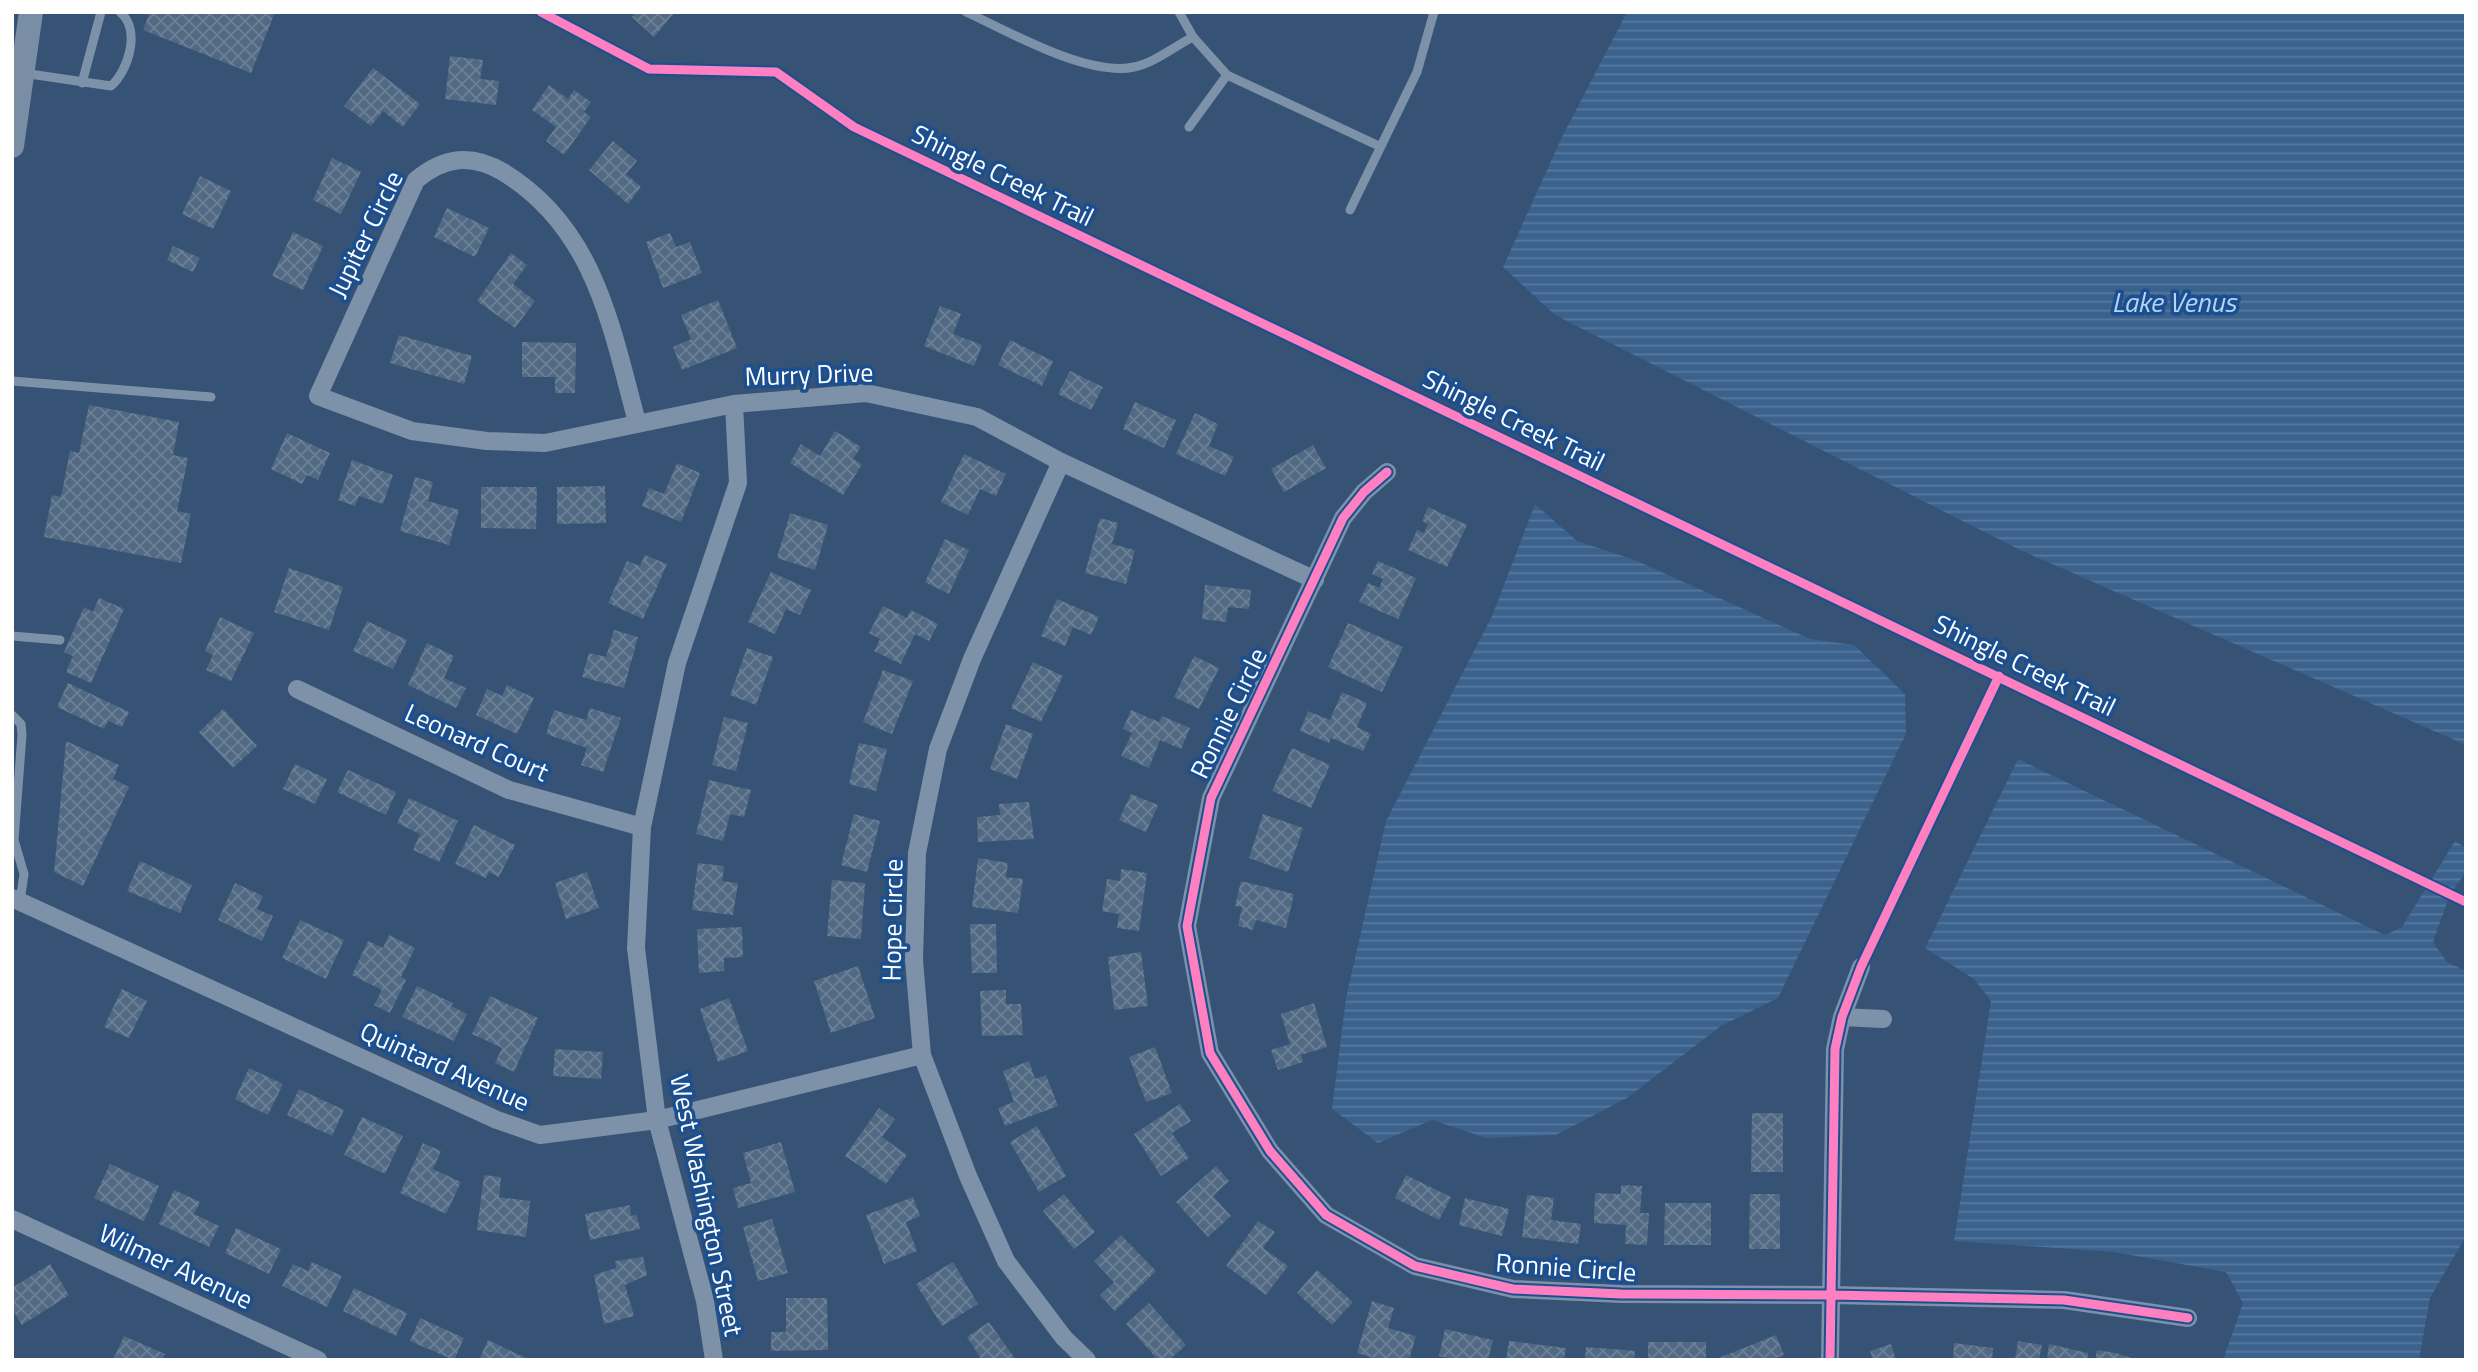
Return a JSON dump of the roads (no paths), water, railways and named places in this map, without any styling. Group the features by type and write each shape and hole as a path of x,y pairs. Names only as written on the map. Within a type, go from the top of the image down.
{"main road":[{"path":"12,146 23,73 20,39 31,12"}],"street":[{"name":"Jupiter Circle","path":"318,396 416,180 433,166 453,159 492,165 533,190 571,233 604,298 637,422"},
{"name":"Murry Drive","path":"318,396 412,431 487,441 545,443 734,404 866,393 977,417 1061,461 1315,580"},
{"name":"West Washington Street","path":"714,1360 705,1301 657,1120 636,948 642,827 677,663 738,483 734,404"},
{"name":"Hope Circle","path":"1061,461 972,659 938,749 917,853 914,960 922,1055 968,1177 1006,1261 1064,1338 1087,1360"},
{"name":"Ronnie Circle","path":"1387,472 1364,492 1343,518 1211,798 1187,926 1210,1053 1270,1151 1326,1216 1416,1266 1513,1289 1621,1294 2064,1300 2188,1318"},
{"name":"Leonard Court","path":"297,689 509,790 642,827"},
{"name":"Quintard Avenue","path":"16,900 497,1121 540,1135 657,1120 922,1055"},
{"path":"1830,1360 1835,1049 1842,1017 1861,967"},
{"path":"1842,1017 1883,1018"},
{"name":"Wilmer Avenue","path":"12,1219 318,1360"}],"lane":[{"path":"82,83 101,12"},
{"path":"23,73 105,88 117,81 132,41 132,26 120,12"},
{"path":"965,12 1074,59 1114,69 1137,66 1192,37"},
{"path":"1179,12 1192,37 1227,75 1380,146"},
{"path":"1350,210 1417,72 1434,12"},
{"path":"1189,127 1227,75"},
{"path":"12,381 211,397"},
{"path":"12,636 60,640"},
{"path":"12,715 21,724 22,735 14,840 24,874 16,900"},
{"path":"1861,967 1968,746"}],"water":[{"name":"Lake Venus","path":"1627,12 2466,12 2466,745 2020,550 1555,315 1503,267 1562,137"},
{"path":"1535,504 1577,541 1635,560 1810,639 1854,645 1905,694 1906,734 1778,998 1721,1026 1627,1098 1556,1135 1486,1138 1432,1120 1378,1143 1332,1109 1346,998 1386,821 1492,616"},
{"path":"2018,759 2385,935 2402,927 2455,841 2466,848 2466,872 2450,894 2433,942 2447,962 2466,971 2466,1236 2430,1298 2419,1360 2223,1360 2243,1303 2226,1272 2114,1252 1954,1241 1991,1001 1974,979 1925,948"}]}
